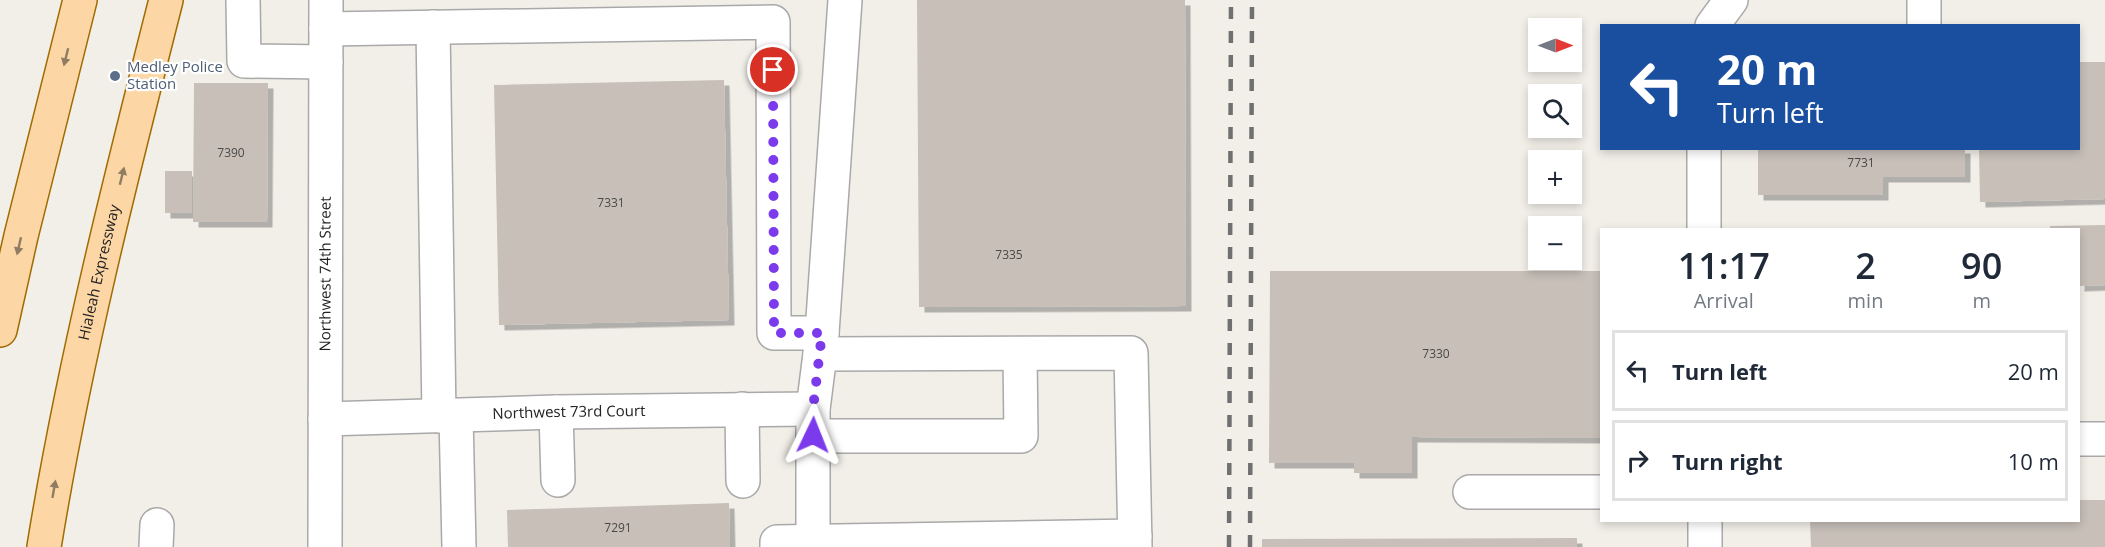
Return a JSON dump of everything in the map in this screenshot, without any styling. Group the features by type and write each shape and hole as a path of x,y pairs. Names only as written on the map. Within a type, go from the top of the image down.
{"main road":[{"path":"0,330 80,0"},
{"name":"Hialeah Expressway","path":"44,547 67,415 118,192 166,0"}],"street":[{"path":"243,0 244,61 326,62"},
{"path":"813,544 813,422 821,344 845,0"},
{"path":"1924,0 1924,24"},
{"path":"326,15 433,27 773,22 774,333 821,344 1020,354 1131,353 1135,541 813,544 777,542 777,547"},
{"name":"Northwest 74th Street","path":"325,547 326,15"},
{"path":"433,27 448,416 459,547"},
{"path":"1704,150 1704,228"},
{"name":"Northwest 73rd Court","path":"325,419 741,409 813,422 1021,435 1020,354"},
{"path":"741,409 743,481"},
{"path":"556,412 558,480"},
{"path":"2080,439 2105,439"},
{"path":"1470,492 1600,492"},
{"path":"1705,522 1705,547"}],"building":[{"path":"917,0 1185,0 1186,306 919,307"},
{"path":"2080,62 2105,62 2105,199 1980,202 1979,150 2080,150"},
{"path":"724,80 729,320 499,325 494,85"},
{"path":"194,83 268,83 267,222 193,222"},
{"path":"1758,150 1965,150 1965,177 1883,177 1883,195 1758,195"},
{"path":"165,171 192,171 192,213 165,213"},
{"path":"2105,225 2105,285 2080,286 2080,228 2050,228 2050,226"},
{"path":"1270,271 1600,271 1600,438 1412,437 1412,473 1354,473 1354,463 1269,463"},
{"path":"2080,500 2105,500 2105,547 1811,547 1810,522 2080,522"},
{"path":"729,503 730,547 508,547 507,510"},
{"path":"1577,538 1577,547 1262,547 1262,539"}],"railway":[{"path":"1229,547 1231,0"},
{"path":"1250,547 1252,0"}],"place":[{"name":"Medley Police Station","path":"115,76"}],"route":[{"path":"773,70 774,333 822,333 813,409 813,435"}]}
